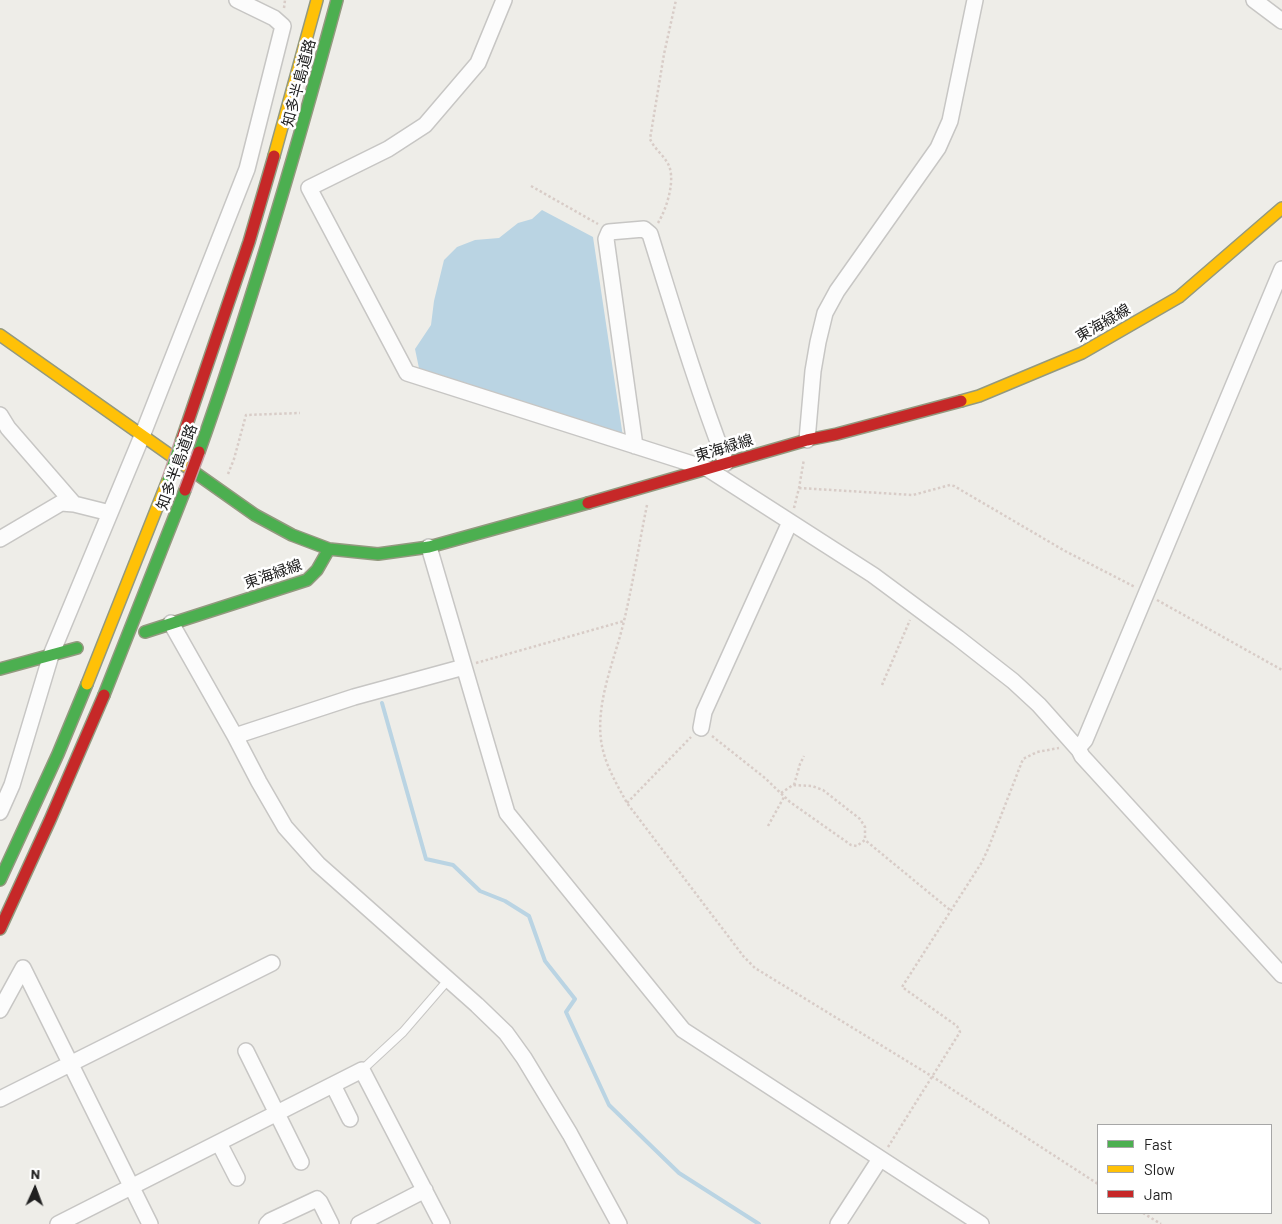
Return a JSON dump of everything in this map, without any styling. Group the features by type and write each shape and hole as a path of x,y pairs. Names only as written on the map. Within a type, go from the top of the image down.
{"main road":[{"name":"知多半島道路","path":"0,880 58,754 89,681 168,480 249,242 317,0"},
{"name":"知多半島道路","path":"0,929 77,762 119,660 227,376 298,148 337,0"},
{"name":"東海緑線","path":"145,632 308,580 317,570 329,549 378,554 429,547 651,486 807,440 837,434 979,396 1082,353 1178,297 1282,208"},
{"path":"0,335 255,515 292,535 329,549"},
{"path":"0,669 78,648"}],"street":[{"path":"0,812 12,785 51,655 142,436 247,169 282,26 274,18 237,0"},
{"path":"504,0 478,64 426,125 388,150 309,188 407,373 708,469 873,575 1013,681 1038,705 1078,748 1082,756 1282,975"},
{"path":"807,440 813,371 825,313 837,291 938,148 950,121 975,0"},
{"path":"1254,0 1282,21"},
{"path":"636,446 606,240 609,232 644,229 650,234 688,357 726,463"},
{"path":"1078,748 1085,740 1282,268"},
{"path":"0,415 8,428 74,504"},
{"path":"0,539 61,503 110,512"},
{"path":"701,728 704,712 789,521"},
{"path":"429,547 507,813 683,1030 981,1224"},
{"path":"171,623 235,736 258,782 285,827 318,864 506,1033 524,1058 570,1134 619,1224"},
{"path":"235,736 354,697 464,667"},
{"path":"0,1099 272,963"},
{"path":"0,1010 23,968 150,1224"},
{"path":"246,1051 301,1162"},
{"path":"58,1224 362,1070 442,1224"},
{"path":"333,1086 350,1119"},
{"path":"219,1143 237,1178"},
{"path":"838,1224 880,1159"},
{"path":"359,1224 425,1190"},
{"path":"267,1224 317,1199 331,1224"}],"lane":[{"path":"362,1070 403,1032 448,980"}],"path":[{"path":"650,234 662,216 668,201 670,185 671,170 650,139 664,54 676,0"},
{"path":"531,186 604,227 609,232"},
{"path":"221,491 234,459 246,415 300,413"},
{"path":"789,521 799,488 807,440"},
{"path":"799,488 913,495 950,485 954,486 1065,551 1146,593 1282,670"},
{"path":"651,486 624,621 604,696 600,724 601,741 606,759 614,780 628,803 744,957 755,968 933,1077 1097,1183"},
{"path":"882,685 916,607"},
{"path":"464,667 624,621"},
{"path":"628,803 701,728 765,778 784,796 851,845 858,846 864,840 865,827 863,823 818,787 794,785 781,793"},
{"path":"880,1159 960,1032 960,1029 902,987 988,849 1023,759 1037,752 1061,748 1078,748"},
{"path":"794,785 804,756"},
{"path":"768,826 784,796"},
{"path":"864,840 950,910"},
{"path":"1145,1214 1161,1224"}],"water":[{"path":"542,210 593,237 623,437 420,373 415,349 431,325 434,301 444,260 457,247 475,240 499,238 518,223 532,219"}],"waterway":[{"path":"382,703 426,859 453,865 480,891 505,901 529,916 545,961 575,999 566,1012 609,1105 679,1173 759,1224"}],"traffic: fast":[{"path":"199,452 237,340 272,227 306,114 337,0"},
{"path":"168,480 181,442"},
{"path":"187,467 255,515 292,535 329,549 378,554 429,547 588,503"},
{"path":"104,695 185,490"},
{"path":"145,632 307,580 317,570 329,549"},
{"path":"0,669 77,648"},
{"path":"0,880 58,754 87,684"}],"traffic: slow":[{"path":"274,156 317,0"},
{"path":"961,401 979,396 1082,353 1179,297 1282,208"},
{"path":"0,335 187,467"},
{"path":"87,684 168,480"}],"traffic: jam":[{"path":"181,442 249,242 274,156"},
{"path":"588,503 807,440 837,434 961,401"},
{"path":"185,490 199,452"},
{"path":"0,929 104,695"}]}
